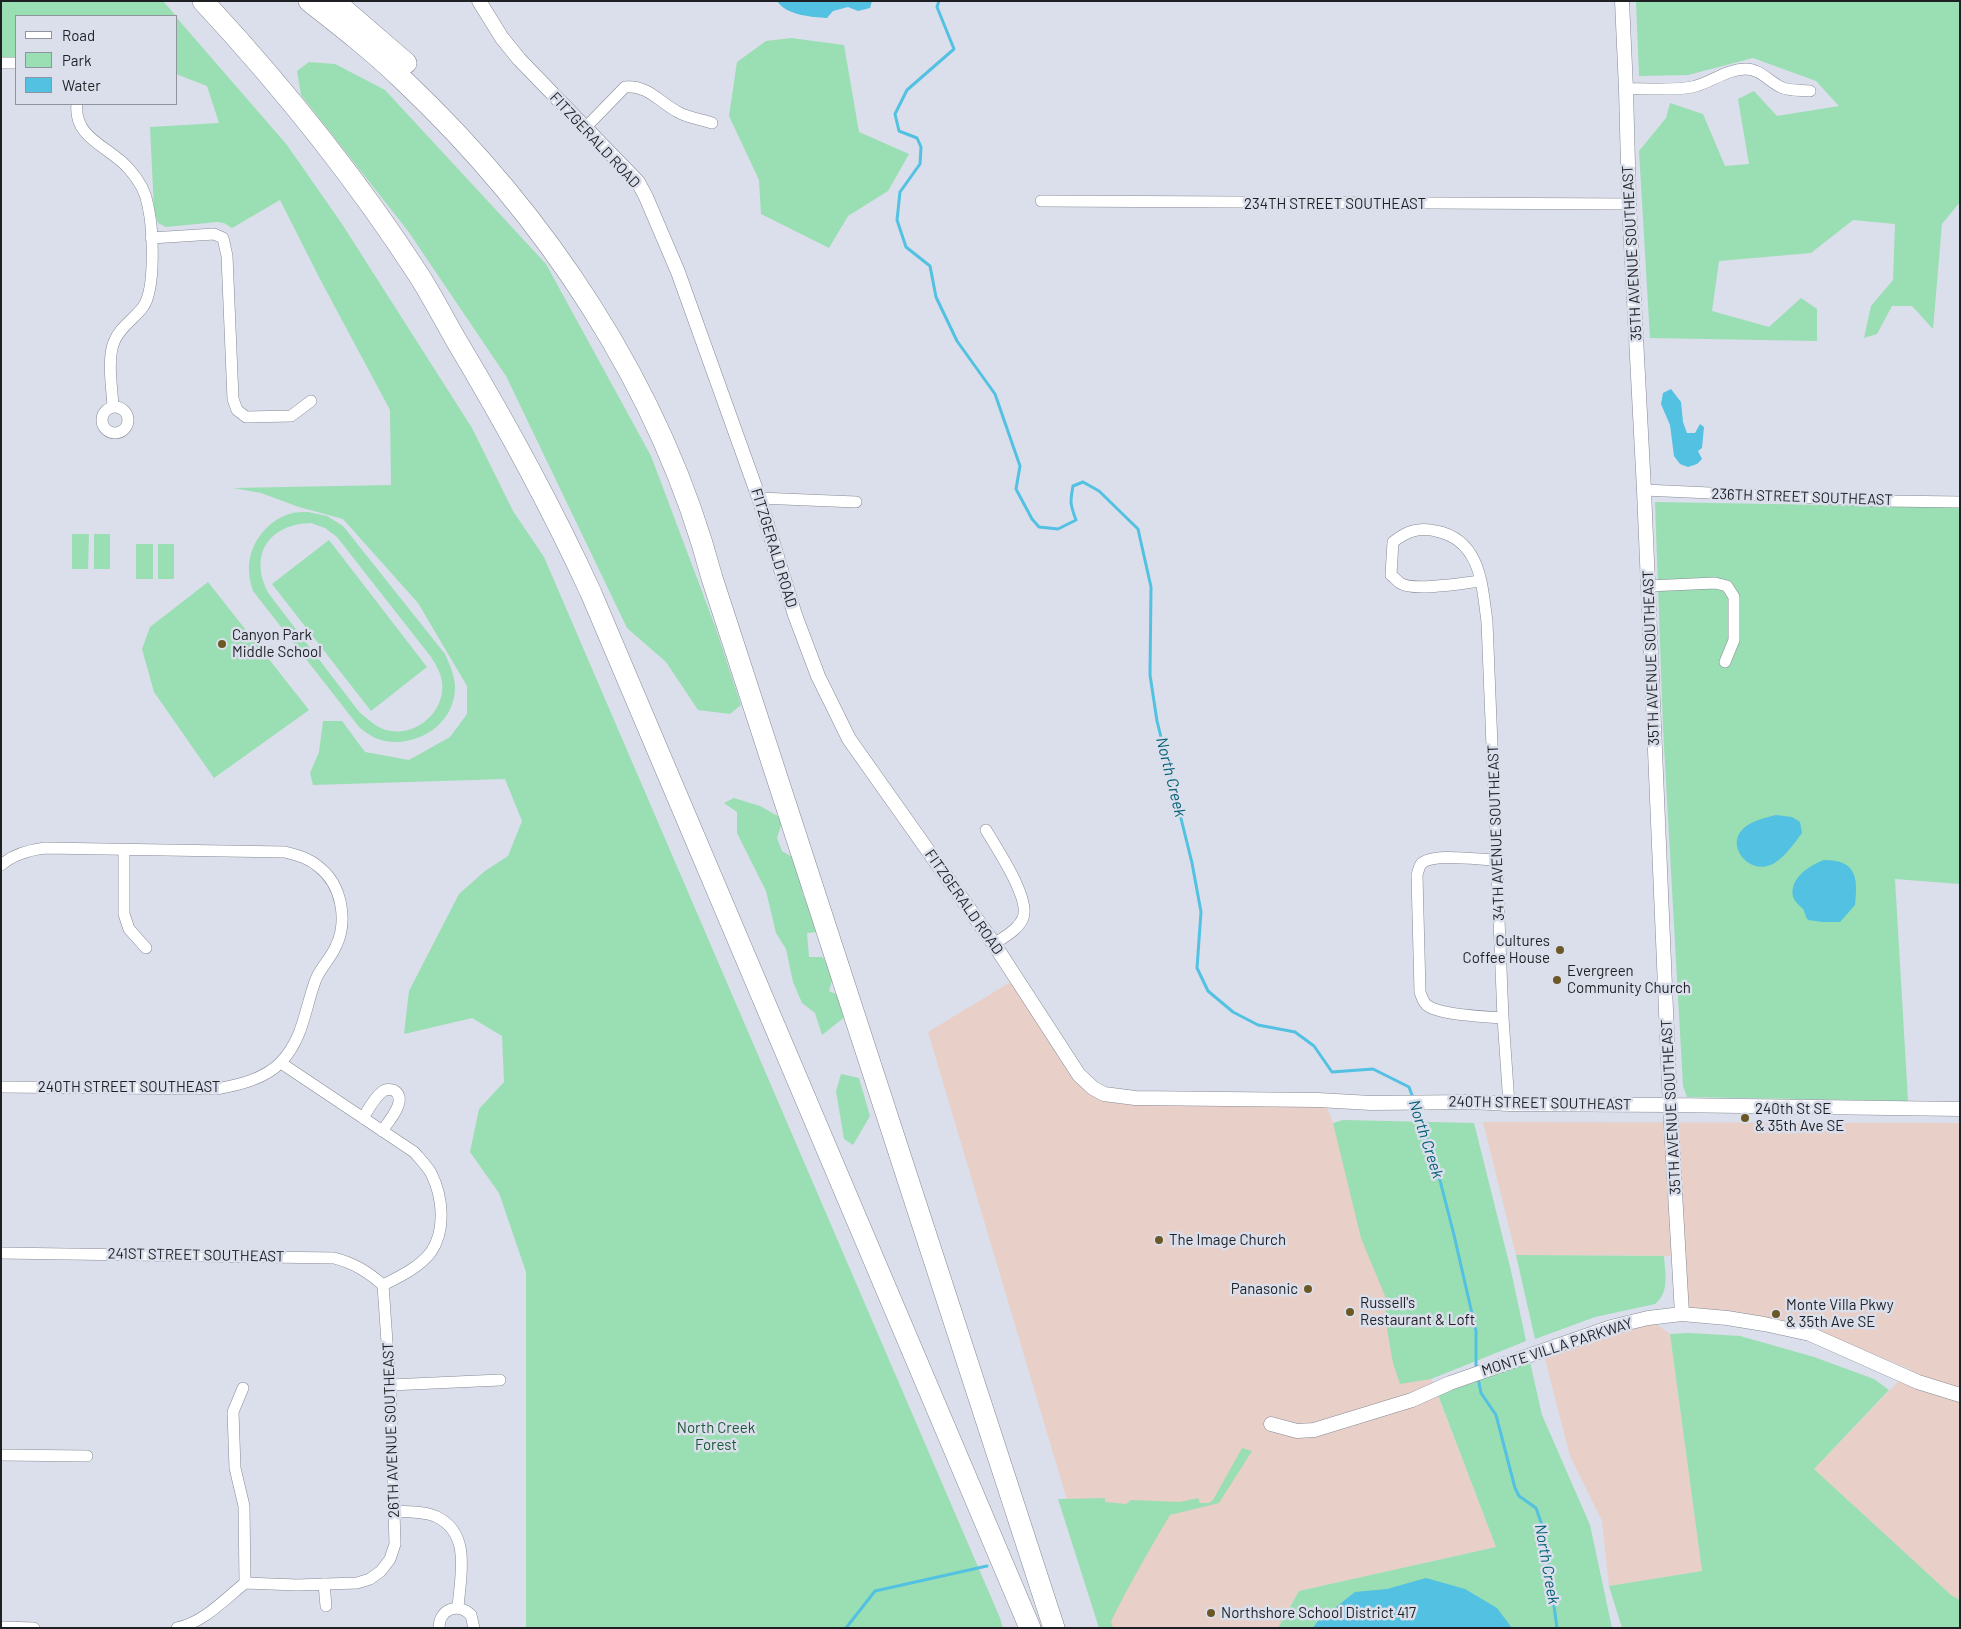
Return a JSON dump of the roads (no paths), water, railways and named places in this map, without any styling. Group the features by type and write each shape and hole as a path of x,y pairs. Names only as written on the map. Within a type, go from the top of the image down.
{"highway":[{"path":"204,1 280,90 374,210 421,278 521,451 591,593 1030,1628"},
{"path":"309,1 402,79 479,159 537,228 592,305 641,395 660,433 692,513 714,559"},
{"path":"334,1 405,62 455,111 497,157 536,206 599,294 660,404 683,454 714,559 967,1344 1054,1628"},
{"path":"456,339 476,358 496,392 551,493 587,566 1009,1555 1038,1628"},
{"path":"967,1344 1066,1628"}],"street":[{"name":"FITZGERALD ROAD","path":"479,1 502,38 519,59 638,182 678,272 759,498 795,615 834,712 849,739 994,944 1079,1075 1092,1088"},
{"name":"35TH AVENUE SOUTHEAST","path":"1622,1 1629,204 1644,490 1670,1105 1682,1314"},
{"path":"1,63 15,63"},
{"path":"1626,89 1691,87 1710,82 1732,71 1749,69 1761,73 1784,89 1810,90"},
{"path":"586,127 625,87 633,86 642,87 679,113 712,122"},
{"path":"77,105 76,110 80,125 90,139 129,168 143,189 148,206 151,238 150,291 144,306 120,331 114,342 112,354 113,406"},
{"name":"234TH STREET SOUTHEAST","path":"1041,201 1629,204"},
{"path":"151,238 214,234 224,238 227,256 232,400 237,410 246,417 291,416 311,401"},
{"name":"236TH STREET SOUTHEAST","path":"1644,490 1886,501 1960,502"},
{"path":"759,498 856,502"},
{"name":"34TH AVENUE SOUTHEAST","path":"1482,581 1434,586 1400,584 1391,575 1393,542 1400,536 1417,529 1441,532 1458,540 1470,551 1482,581 1487,622 1503,1018 1509,1104"},
{"path":"1648,586 1715,583 1727,586 1734,597 1734,640 1725,662"},
{"path":"986,830 1023,897 1025,909 1023,919 1016,929 994,944"},
{"path":"1,865 8,859 27,851 69,847 124,850 285,852 301,856 320,867 334,884 343,921 336,947 317,978 306,1020 293,1047 281,1063 414,1152 431,1172 438,1194 441,1214 440,1234 430,1253 410,1271 383,1286"},
{"path":"124,850 124,914 129,929 146,948"},
{"path":"1496,860 1429,859 1420,865 1417,875 1420,992 1424,1002 1429,1007 1468,1016 1503,1018"},
{"name":"240TH STREET SOUTHEAST","path":"1,1087 216,1089 249,1082 281,1063"},
{"name":"240TH STREET SOUTHEAST","path":"1092,1088 1104,1094 1135,1098 1318,1100 1402,1104 1472,1102 1960,1110"},
{"path":"363,1118 381,1092 388,1089 395,1092 399,1097 399,1104 382,1131"},
{"name":"241ST STREET SOUTHEAST","path":"1,1252 334,1258 352,1262 368,1272 383,1286"},
{"name":"26TH AVENUE SOUTHEAST","path":"324,1584 357,1583 370,1579 381,1571 390,1559 395,1544 390,1385 383,1286"},
{"name":"MONTE VILLA PARKWAY","path":"1271,1424 1297,1431 1314,1430 1412,1400 1498,1366 1611,1327 1648,1318 1682,1314 1727,1318 1810,1334 1918,1382 1960,1395"},
{"path":"390,1385 500,1380"},
{"path":"243,1388 233,1412 235,1468 244,1506 245,1583"},
{"path":"1,1455 88,1456"},
{"path":"394,1511 436,1516 446,1523 456,1535 462,1555 458,1608"},
{"path":"177,1628 183,1627 206,1615 245,1583 324,1584 326,1606"},
{"path":"439,1628 439,1622 444,1613 458,1608 471,1615 474,1628"},
{"path":"1,1627 34,1628"}],"water":[{"path":"777,1 872,1 870,8 858,11 848,7 833,11 827,18 807,16 793,12 781,6"},
{"path":"1671,389 1681,402 1683,422 1687,433 1695,433 1700,424 1704,427 1702,448 1698,451 1702,459 1697,464 1688,467 1680,464 1674,456 1670,425 1661,404 1663,393"},
{"path":"1776,815 1792,817 1800,822 1802,833 1787,853 1776,862 1767,866 1758,866 1750,863 1743,858 1739,851 1738,835 1751,823"},
{"path":"1824,860 1843,863 1853,872 1855,879 1855,905 1840,922 1808,920 1803,909 1793,897 1794,884 1797,878 1813,865"},
{"path":"1426,1578 1465,1589 1497,1608 1512,1628 1313,1628 1317,1622 1355,1592 1387,1589"}],"waterway":[{"name":"North Creek","path":"939,1 937,7 954,49 907,90 895,114 899,131 917,138 921,147 920,164 900,192 897,220 906,247 930,266 936,297 957,341 995,394 1020,466 1016,489 1032,519 1039,527 1058,529 1076,520 1071,496 1073,486 1083,482 1099,491 1138,529 1151,587 1150,675 1157,721 1192,863 1201,912 1197,968 1208,991 1233,1012 1258,1025 1295,1032 1314,1046 1332,1072 1373,1069 1409,1087 1413,1098"},
{"name":"North Creek","path":"1416,1106 1434,1157 1476,1331 1476,1369"},
{"name":"North Creek","path":"1478,1378 1481,1393 1496,1415 1515,1488 1519,1496 1536,1508 1544,1531 1557,1628"},
{"path":"846,1628 875,1591 987,1566"}],"place":[{"name":"Canyon Park Middle School","path":"222,644"},
{"name":"Cultures Coffee House","path":"1560,950"},
{"name":"Evergreen Community Church","path":"1557,980"},
{"name":"240th St SE & 35th Ave SE","path":"1745,1118"},
{"name":"The Image Church","path":"1159,1240"},
{"name":"Panasonic","path":"1308,1289"},
{"name":"Russell's Restaurant & Loft","path":"1350,1312"},
{"name":"Monte Villa Pkwy & 35th Ave SE","path":"1776,1314"},
{"name":"Northshore School District 417","path":"1211,1613"}],"park label":[{"name":"North Creek Forest","path":"716,1436"}]}
